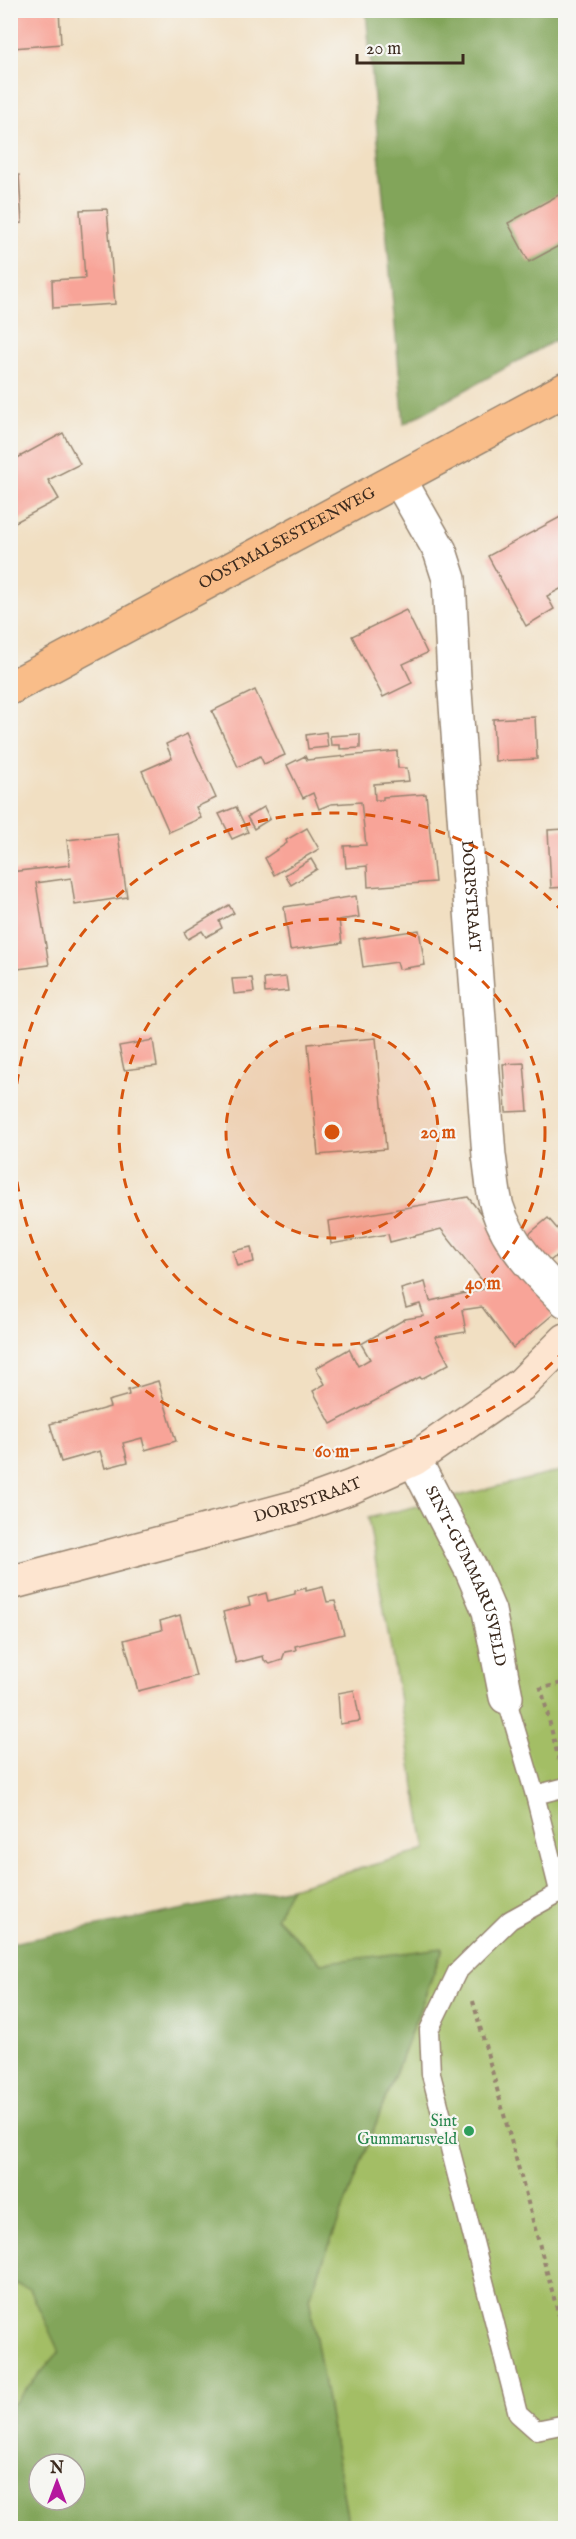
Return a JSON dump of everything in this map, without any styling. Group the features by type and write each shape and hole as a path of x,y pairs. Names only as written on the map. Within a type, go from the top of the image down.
{"main road":[{"name":"OOSTMALSESTEENWEG","path":"10,688 566,390"}],"street":[{"name":"DORPSTRAAT","path":"399,479 440,551 449,579 454,678 489,1156 497,1207 510,1234 539,1275 566,1301"},
{"name":"DORPSTRAAT","path":"10,1583 296,1507 414,1459 522,1384 566,1340"},
{"name":"SINT-GUMMARUSVELD","path":"414,1459 471,1569 489,1611 506,1697"}],"lane":[{"path":"506,1697 562,1890 510,1920 457,1972 429,2030 431,2074 518,2414 536,2430 566,2424"},
{"path":"535,1794 566,1787"}],"path":[{"path":"472,1998 566,2342"}],"green space":[{"path":"366,11 565,11 565,335 404,424"},
{"name":"Sint Gummarusveld","path":"565,1470 565,2528 349,2528 309,2298 443,1949 321,1963 276,1917 291,1888 426,1850 368,1518"},
{"path":"291,1888 276,1918 321,1963 443,1948 309,2298 349,2528 11,2528 11,2407 59,2352 30,2289 11,2282 11,1943"},
{"path":"11,2282 30,2289 60,2352 11,2407"}],"building":[{"path":"10,10 59,10 61,44 13,48"},
{"path":"19,175 22,223 10,224 10,176"},
{"path":"562,193 566,199 566,242 529,262 508,223"},
{"path":"107,209 115,304 53,308 52,280 85,278 80,210"},
{"path":"63,433 80,464 48,480 59,499 10,525 10,462"},
{"path":"566,514 566,586 547,596 554,609 526,626 488,556"},
{"path":"406,610 427,653 403,664 412,683 383,697 352,636"},
{"path":"255,690 285,755 264,764 260,756 238,767 212,711"},
{"path":"535,717 537,759 495,761 493,719"},
{"path":"326,732 328,747 308,749 306,735"},
{"path":"187,734 216,798 196,807 201,818 169,832 142,771 172,758 166,744"},
{"path":"360,734 360,748 340,749 340,745 331,745 330,736"},
{"path":"397,751 398,768 407,768 409,781 374,784 375,800 383,800 383,797 426,794 435,882 368,887 367,866 346,868 344,846 366,845 361,802 331,804 319,809 313,793 303,798 287,765 305,756 307,760"},
{"path":"236,807 248,832 232,839 219,814"},
{"path":"264,807 270,819 254,829 247,817"},
{"path":"307,828 319,849 274,875 265,858 287,843 286,840"},
{"path":"566,829 566,887 551,888 548,830"},
{"path":"118,834 127,897 75,905 71,878 36,883 49,965 10,970 10,872 70,865 67,840"},
{"path":"311,859 317,869 291,885 285,875"},
{"path":"356,896 359,917 339,920 342,943 290,950 284,907"},
{"path":"229,905 234,913 219,921 222,928 206,937 202,931 188,939 184,932"},
{"path":"419,930 425,965 399,969 397,962 363,967 359,939"},
{"path":"286,977 288,991 265,993 264,979"},
{"path":"252,978 254,992 234,994 232,979"},
{"path":"376,1038 386,1149 318,1155 308,1044"},
{"path":"153,1040 157,1066 124,1070 119,1046"},
{"path":"524,1063 528,1111 506,1112 503,1064"},
{"path":"468,1197 556,1312 513,1348 482,1307 462,1310 466,1332 435,1337 449,1364 331,1424 313,1391 325,1384 316,1368 349,1349 358,1366 370,1359 361,1344 405,1319 424,1316 420,1304 406,1308 401,1289 425,1282 430,1301 488,1288 441,1229 390,1242 388,1234 331,1244 328,1221"},
{"path":"548,1218 566,1239 566,1248 545,1265 523,1239"},
{"path":"251,1247 254,1262 237,1266 233,1251"},
{"path":"158,1381 176,1441 145,1450 142,1438 123,1443 128,1462 105,1468 100,1451 61,1462 50,1424 110,1407 108,1401 129,1395 128,1390"},
{"path":"323,1587 327,1602 335,1601 344,1634 295,1646 296,1650 285,1652 282,1660 270,1664 264,1660 263,1656 236,1663 223,1612 250,1605 248,1598 266,1593 268,1601 295,1594 295,1591 306,1588 306,1591"},
{"path":"180,1615 196,1676 138,1691 124,1640 162,1630 160,1621"},
{"path":"354,1690 360,1721 340,1724 338,1693"}],"place":[{"name":"Sint Gummarusveld","path":"469,2131"}]}
